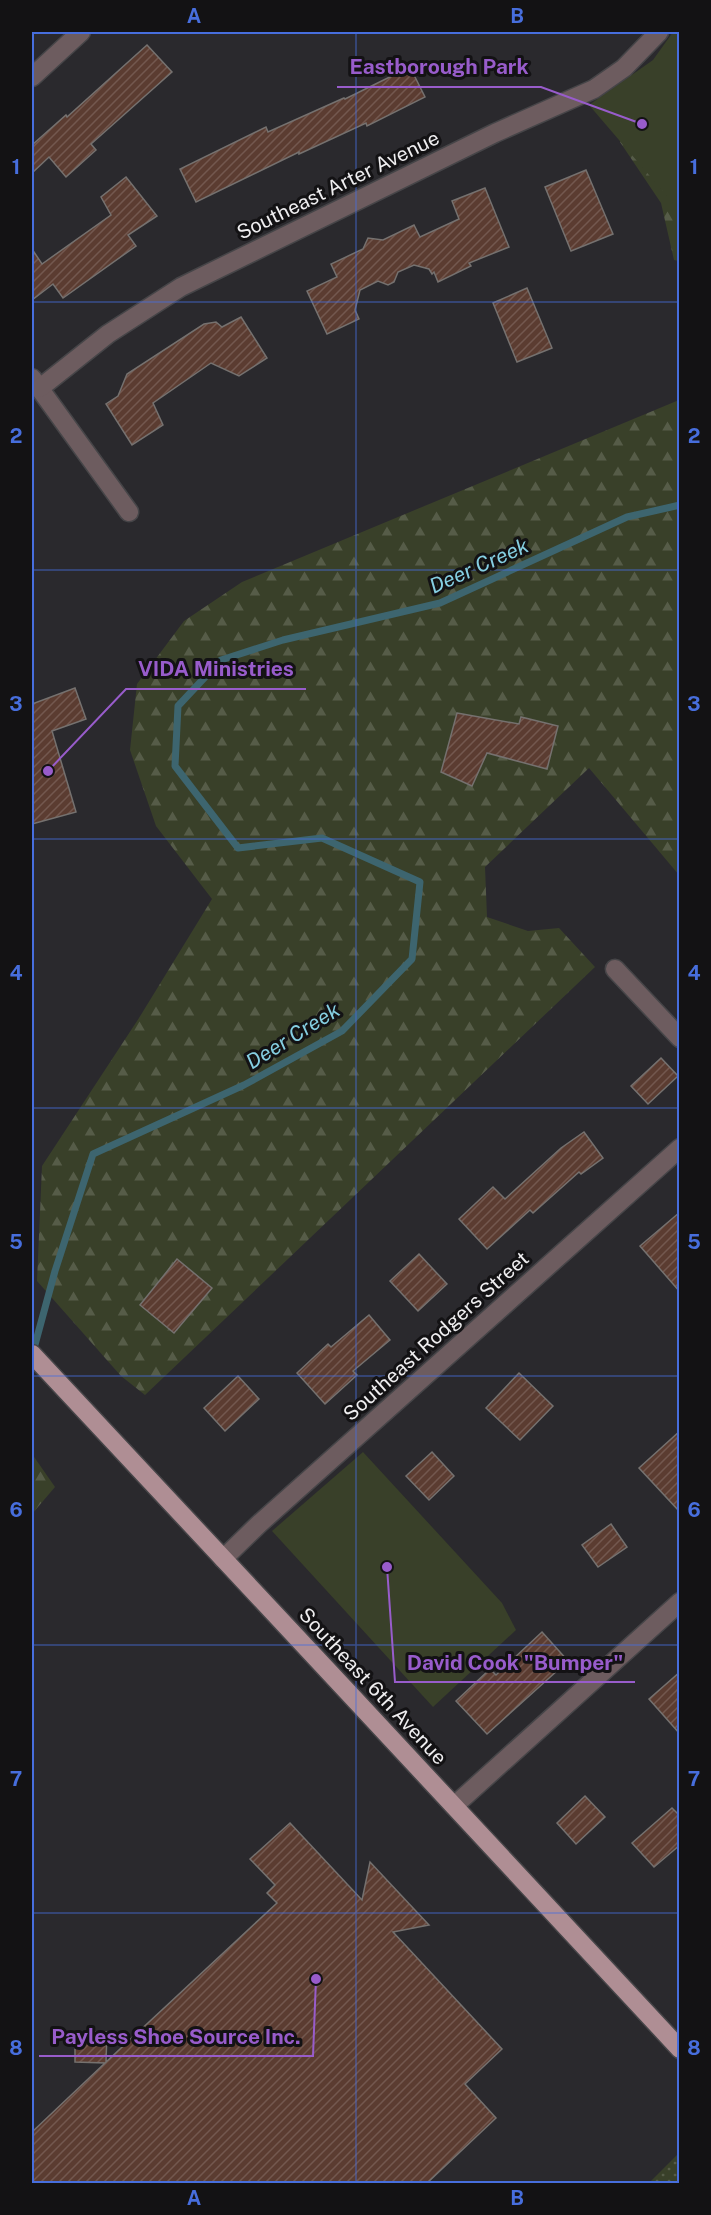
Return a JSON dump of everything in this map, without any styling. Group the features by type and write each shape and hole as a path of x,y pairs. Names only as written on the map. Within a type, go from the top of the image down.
{"main road":[{"name":"Southeast 6th Avenue","path":"32,1354 680,2049"}],"street":[{"path":"32,76 81,32"},
{"name":"Southeast Arter Avenue","path":"36,383 181,287 495,134 594,89 624,68 659,32"},
{"path":"36,383 129,512"},
{"path":"615,969 680,1038"},
{"name":"Southeast Rodgers Street","path":"224,1559 259,1524 680,1148"},
{"path":"454,1806 680,1602"}],"green space":[{"path":"673,32 680,32 679,210 589,105 653,60"},
{"path":"679,58 679,261 674,260 661,203 620,142 648,114"},
{"path":"679,400 679,875 589,768 485,867 487,917 528,931 559,928 595,967 145,1395 121,1376 37,1281 42,1166 139,1018 212,899 156,826 130,750 137,684 184,621 242,582"},
{"path":"363,1452 502,1603 516,1630 433,1707 272,1531"},
{"path":"32,1454 55,1487 32,1514"},
{"path":"679,2153 679,2183 649,2183"}],"building":[{"path":"147,45 172,72 91,144 96,150 66,177 49,157 32,173 32,145 66,115 67,117"},
{"path":"410,67 425,97 367,126 366,123 299,154 299,152 196,202 180,169 266,127 268,132 345,99"},
{"path":"586,170 613,234 571,251 545,187"},
{"path":"126,177 157,216 128,235 136,246 63,298 53,284 32,300 32,249 42,264 111,215 101,197"},
{"path":"485,188 509,247 469,263 471,266 438,282 434,272 432,274 429,269 414,265 398,272 394,282 388,285 378,281 360,290 355,310 359,319 327,334 307,291 337,277 331,264 363,249 368,238 383,240 414,225 420,237 459,219 452,201"},
{"path":"527,288 552,348 517,362 493,303"},
{"path":"241,317 267,358 239,376 211,363 153,403 163,425 132,445 106,404 118,396 127,374 204,324 216,322 222,327"},
{"path":"75,688 86,719 52,731 76,812 32,824 32,704"},
{"path":"457,713 519,724 521,717 558,726 547,769 487,753 472,786 441,772"},
{"path":"661,1058 678,1076 648,1104 631,1086"},
{"path":"584,1132 603,1158 581,1174 579,1172 533,1213 530,1210 487,1249 459,1219 493,1187 505,1199 561,1148"},
{"path":"680,1212 680,1292 640,1246"},
{"path":"419,1254 447,1284 418,1311 390,1281"},
{"path":"177,1259 212,1288 174,1333 140,1305"},
{"path":"369,1315 390,1340 353,1371 357,1375 325,1404 297,1373 328,1344 331,1347"},
{"path":"519,1373 553,1406 520,1440 486,1408"},
{"path":"238,1376 259,1399 225,1431 204,1408"},
{"path":"680,1431 680,1512 639,1468"},
{"path":"432,1452 454,1476 429,1500 406,1476"},
{"path":"611,1524 627,1547 598,1567 582,1545"},
{"path":"542,1632 568,1661 487,1734 456,1701 490,1669 496,1675"},
{"path":"680,1672 680,1734 649,1699"},
{"path":"585,1796 605,1817 576,1844 557,1823"},
{"path":"672,1808 680,1816 680,1845 654,1867 632,1843"},
{"path":"290,1823 362,1900 370,1862 429,1925 393,1932 502,2049 465,2084 496,2118 426,2184 32,2184 32,2132 105,2063 75,2062 75,2049 93,2032 107,2032 106,2062 277,1903 267,1893 275,1885 250,1859"}],"waterway":[{"name":"Deer Creek","path":"33,1352 55,1271 93,1154 244,1085 342,1031 412,959 420,882 322,838 238,848 175,766 178,706 221,660 283,640 440,603 627,517 680,505"}],"place":[{"name":"Eastborough Park","path":"642,124"},
{"name":"VIDA Ministries","path":"48,771"},
{"name":"David Cook \"Bumper\"","path":"387,1567"},
{"name":"Payless Shoe Source Inc.","path":"316,1979"}]}
